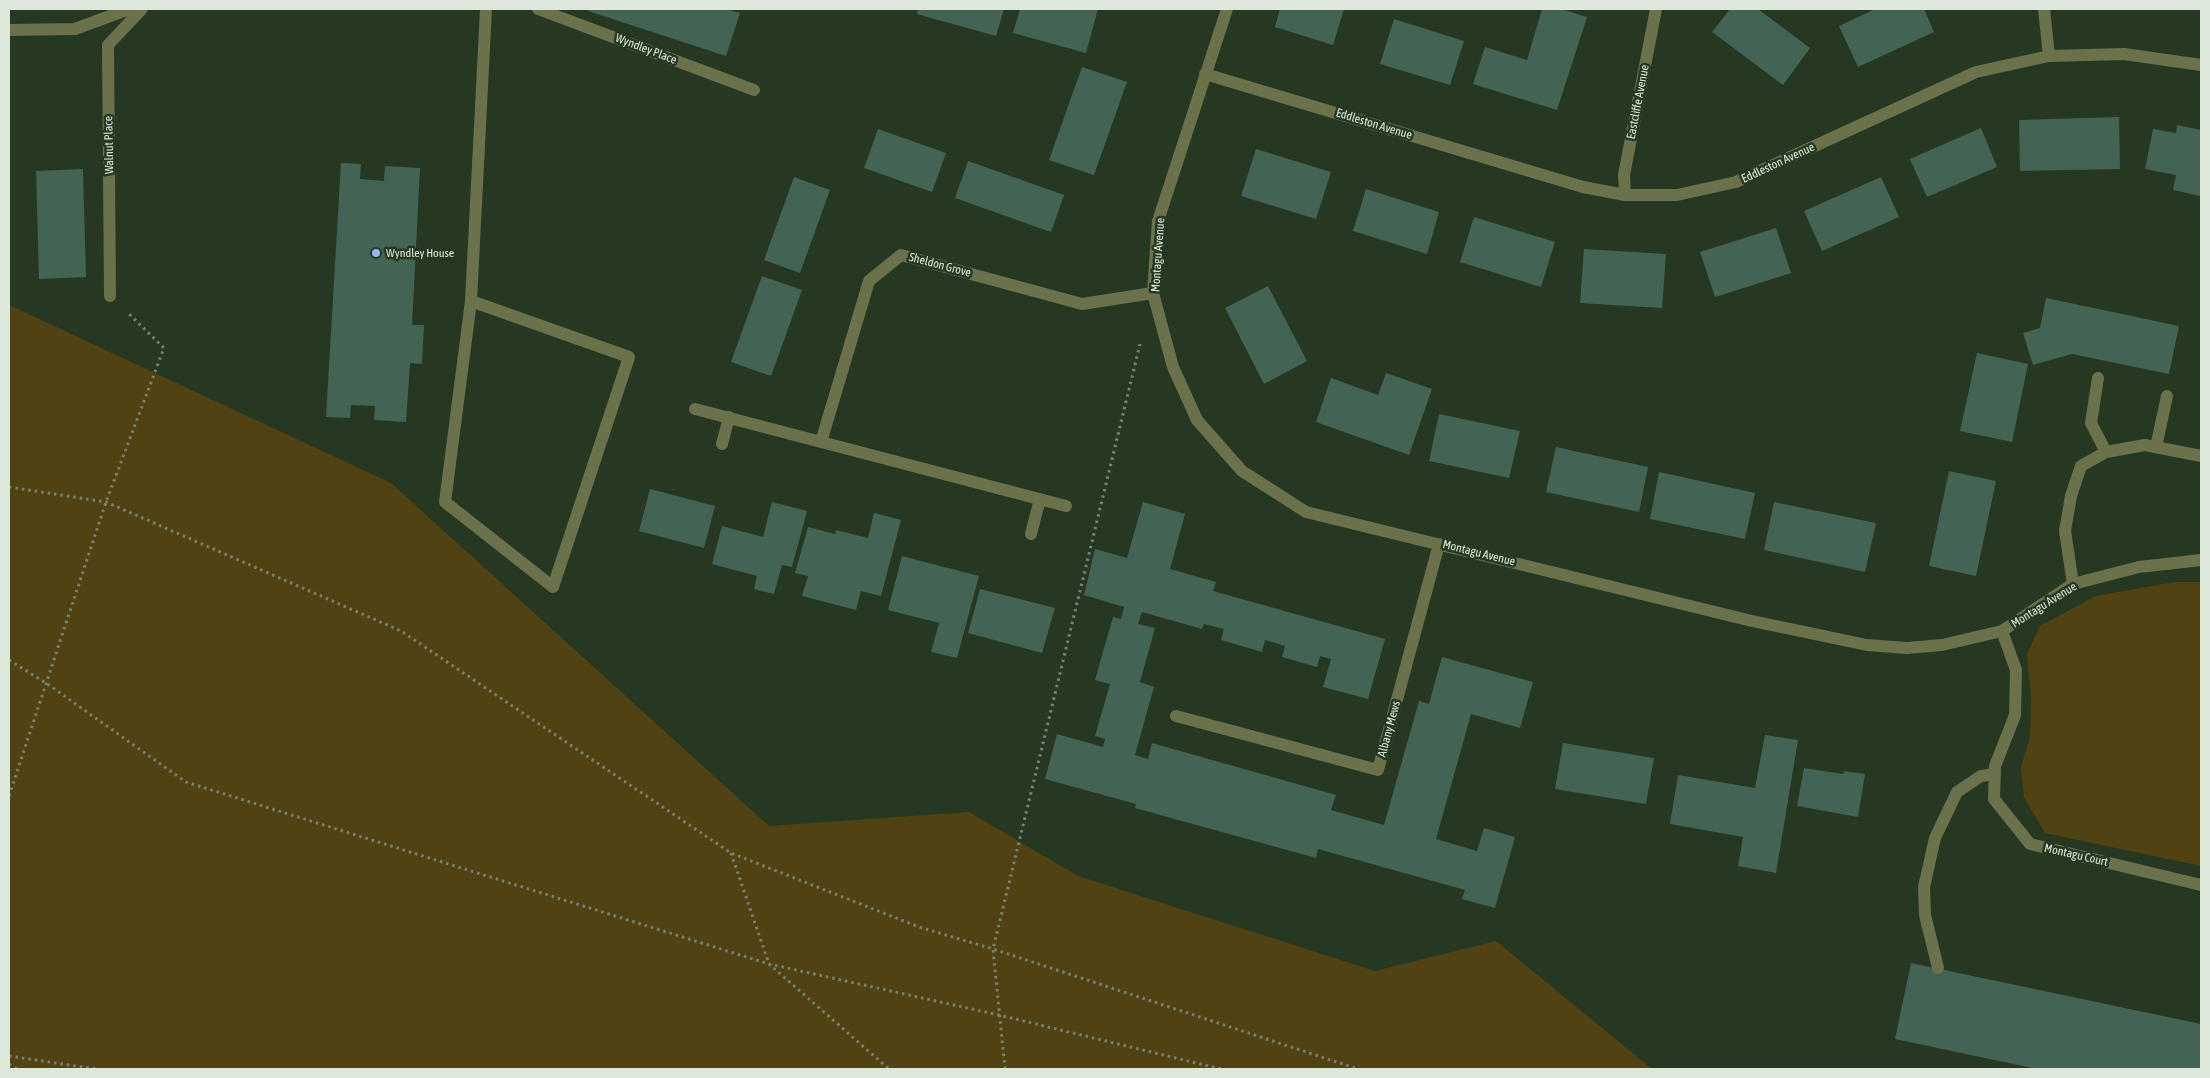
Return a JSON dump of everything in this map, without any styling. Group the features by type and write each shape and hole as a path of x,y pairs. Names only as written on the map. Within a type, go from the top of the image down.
{"street":[{"path":"9,30 75,29 129,9"},
{"name":"Walnut Place","path":"110,296 108,44 142,9"},
{"path":"471,301 629,357 553,587 445,502 471,301 486,9"},
{"name":"Wyndley Place","path":"538,9 754,90"},
{"name":"Montagu Avenue","path":"1226,9 1158,221 1153,293 1173,367 1197,420 1242,471 1306,512 1752,621 1867,644 1907,648 1942,645 2002,631 2072,584 2139,567 2201,560"},
{"name":"Eastcliffe Avenue","path":"1625,195 1624,175 1656,9"},
{"path":"2044,9 2049,56"},
{"name":"Eddleston Avenue","path":"1206,74 1583,187 1625,195 1677,194 1736,182 1976,72 2049,56 2124,54 2201,65"},
{"name":"Sheldon Grove","path":"821,442 869,281 901,255 1082,304 1153,293"},
{"path":"2098,378 2091,423 2106,452"},
{"path":"2156,447 2167,396"},
{"path":"696,409 1066,506"},
{"path":"722,444 729,418"},
{"path":"2072,584 2065,531 2070,496 2081,466 2106,452 2145,445 2201,456"},
{"path":"1031,534 1040,499"},
{"name":"Albany Mews","path":"1176,716 1378,770 1439,544"},
{"name":"Montagu Court","path":"2002,631 2016,670 2015,715 1998,757 1994,799 2030,844 2201,885"},
{"path":"1938,968 1925,915 1924,887 1935,838 1957,792 1981,776 1995,774"}],"path":[{"path":"9,796 106,502 164,348 110,296"},
{"path":"1005,1069 993,949 1141,341"},
{"path":"9,486 106,502 401,631 731,853 919,927 993,949 1358,1069"},
{"path":"9,660 46,683 186,782 769,964 1000,1015 1221,1069"},
{"path":"731,853 769,964 889,1069"},
{"path":"9,1056 96,1069"},
{"path":"9,1064 17,1069"}],"shaded area":[{"path":"9,305 391,483 769,826 969,812 1078,876 1375,971 1496,941 1652,1069 9,1069"},
{"path":"2174,582 2201,582 2201,866 2045,833 2024,797 2021,767 2030,737 2031,698 2027,654 2040,626 2096,596"}],"building":[{"path":"589,9 727,9 740,13 726,56 588,11"},
{"path":"918,9 1004,9 996,36 917,14"},
{"path":"1020,9 1098,9 1086,53 1013,33"},
{"path":"1280,9 1344,9 1333,45 1275,27"},
{"path":"1542,9 1561,9 1587,17 1557,110 1473,84 1485,47 1527,60"},
{"path":"1730,9 1758,9 1810,48 1783,85 1712,32"},
{"path":"1875,9 1924,9 1934,32 1858,67 1839,26"},
{"path":"1394,19 1464,41 1450,85 1380,64"},
{"path":"1082,67 1127,82 1094,175 1049,160"},
{"path":"2119,117 2120,169 2020,171 2019,120"},
{"path":"2177,125 2201,130 2201,196 2173,190 2176,175 2145,169 2153,129 2176,133"},
{"path":"1981,128 1997,167 1927,197 1910,159"},
{"path":"878,129 946,153 932,192 864,168"},
{"path":"1256,149 1331,172 1316,219 1241,196"},
{"path":"968,161 1064,195 1051,232 955,198"},
{"name":"Wyndley House","path":"341,163 361,164 360,179 384,181 385,166 420,168 412,325 424,325 422,364 410,363 406,422 374,420 375,406 351,405 350,418 326,417"},
{"path":"83,169 86,277 39,279 36,171"},
{"path":"794,177 830,190 800,273 764,260"},
{"path":"1881,177 1899,217 1822,251 1804,211"},
{"path":"1366,189 1439,212 1427,254 1353,231"},
{"path":"1474,217 1555,242 1541,287 1460,262"},
{"path":"1776,228 1791,273 1715,297 1700,252"},
{"path":"1584,249 1666,254 1662,308 1580,303"},
{"path":"762,276 802,290 771,376 731,362"},
{"path":"1268,286 1307,361 1264,384 1225,308"},
{"path":"2046,298 2179,326 2169,374 2072,354 2033,365 2023,333 2040,328"},
{"path":"1977,353 2028,364 2012,442 1960,431"},
{"path":"1386,373 1432,389 1409,455 1316,422 1331,378 1378,395"},
{"path":"1439,414 1520,431 1509,478 1429,461"},
{"path":"1556,447 1648,467 1639,512 1546,492"},
{"path":"1949,471 1996,481 1976,576 1929,566"},
{"path":"1659,472 1755,493 1745,539 1650,519"},
{"path":"650,489 715,506 704,548 639,531"},
{"path":"772,502 807,511 792,567 782,565 774,594 754,589 757,576 712,564 722,526 763,537"},
{"path":"1143,502 1185,514 1170,569 1216,582 1213,591 1385,639 1368,699 1323,687 1331,659 1320,656 1317,667 1282,657 1285,646 1265,640 1262,652 1221,640 1224,629 1204,624 1202,629 1142,612 1138,624 1155,628 1140,682 1154,687 1135,755 1148,759 1152,743 1336,795 1331,810 1384,825 1419,701 1429,704 1442,657 1533,682 1520,728 1471,714 1436,839 1477,851 1484,828 1515,837 1495,908 1462,899 1465,890 1318,849 1316,858 1135,808 1136,804 1045,779 1057,734 1103,747 1105,739 1095,736 1110,684 1095,680 1113,617 1121,619 1124,607 1084,595 1095,549 1127,558"},
{"path":"1774,502 1876,523 1865,572 1764,550"},
{"path":"874,513 901,520 881,596 861,591 856,610 802,596 808,576 795,573 808,527 835,534 836,530 868,538"},
{"path":"902,556 979,576 957,658 931,652 939,623 888,610"},
{"path":"980,589 1055,608 1042,653 968,633"},
{"path":"1765,735 1798,740 1776,873 1738,866 1743,837 1670,824 1678,775 1755,788"},
{"path":"1563,743 1654,758 1646,804 1555,789"},
{"path":"1804,768 1843,774 1844,771 1865,774 1858,817 1797,806"},
{"path":"1911,963 2201,1024 2201,1069 2037,1069 1895,1039"}],"place":[{"name":"Wyndley House","path":"376,253"}]}
